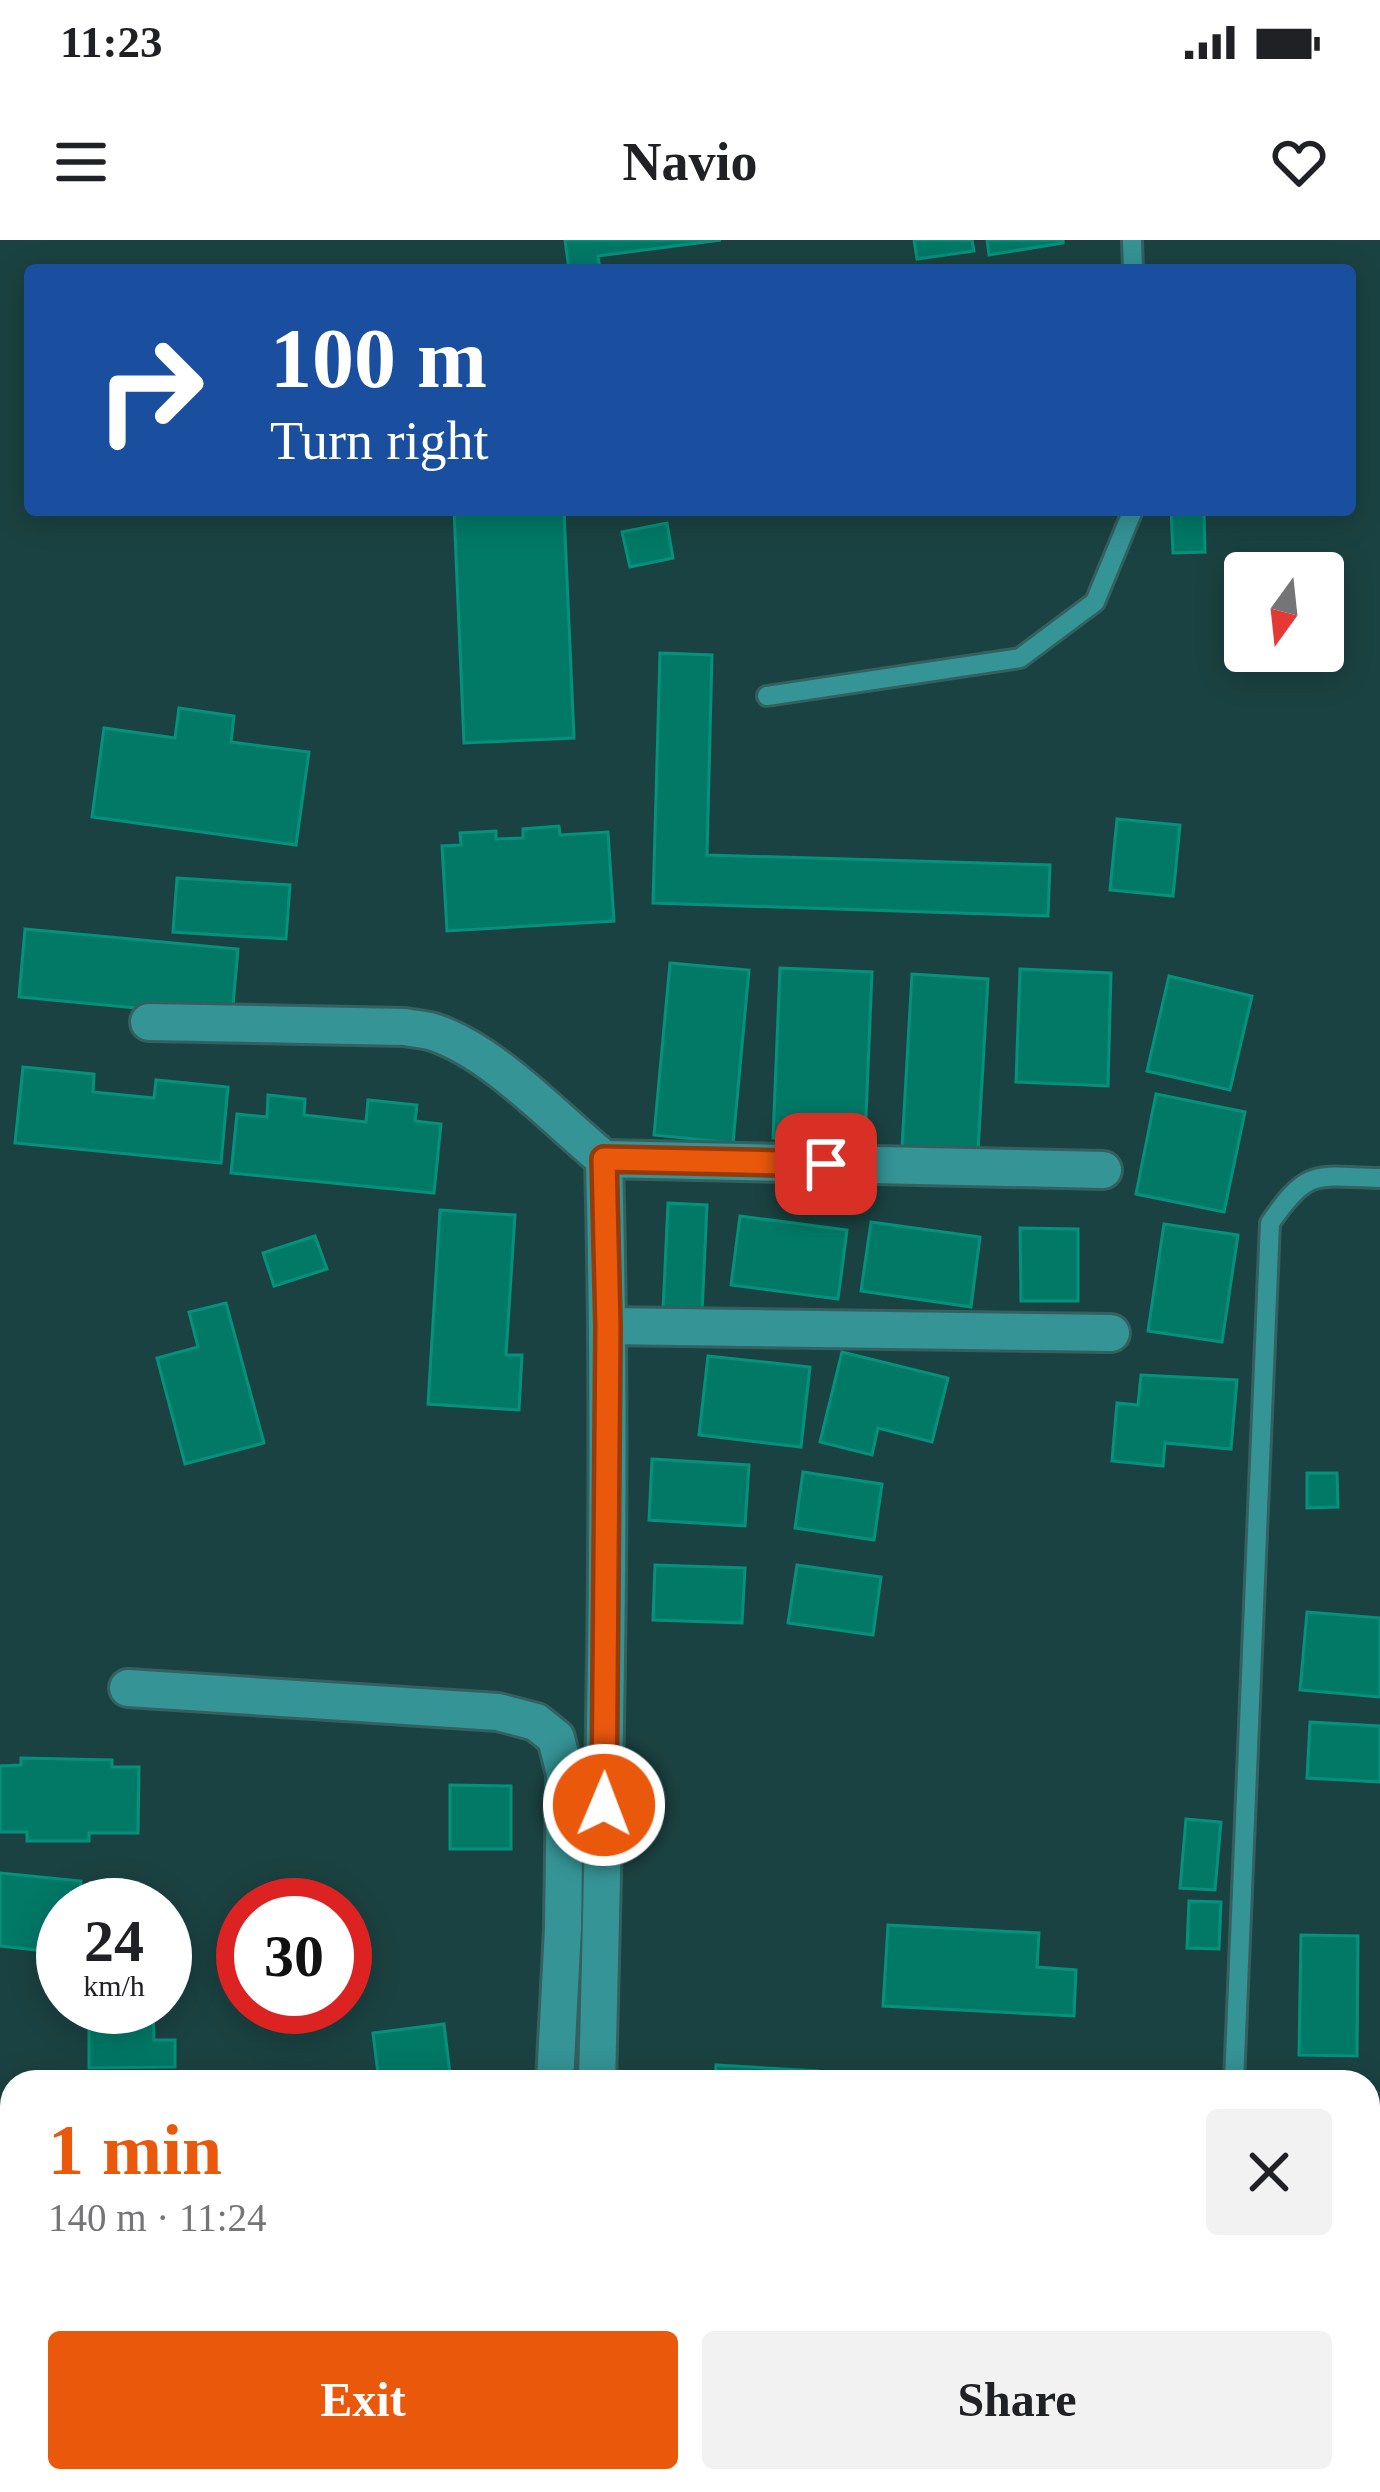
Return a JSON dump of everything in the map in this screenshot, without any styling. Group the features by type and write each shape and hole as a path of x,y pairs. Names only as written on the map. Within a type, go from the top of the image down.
{"street":[{"path":"149,1022 405,1027 436,1033 499,1071 604,1159 1103,1170"},
{"path":"598,2070 606,1712 604,1159"},
{"path":"608,1326 1111,1333"},
{"path":"128,1688 498,1712 536,1722 556,1738 565,1774 556,2070"}],"lane":[{"path":"767,696 1020,658 1095,602 1131,516"},
{"path":"1235,2070 1270,1222 1289,1196 1313,1177 1380,1178"}],"building":[{"path":"565,240 721,240 598,256 599,264 568,264"},
{"path":"914,240 972,240 974,251 917,259"},
{"path":"987,240 1063,240 1063,243 989,255"},
{"path":"454,516 564,516 574,738 464,743"},
{"path":"1171,516 1204,516 1205,552 1173,553"},
{"path":"667,523 673,558 630,567 622,532"},
{"path":"660,653 712,655 707,855 1050,865 1048,916 653,903"},
{"path":"179,708 234,716 231,742 309,752 296,845 92,817 104,728 175,738"},
{"path":"1117,819 1180,825 1173,896 1110,890"},
{"path":"559,826 560,835 608,832 614,921 447,931 442,846 461,845 460,833 496,831 496,839 523,838 523,829"},
{"path":"177,878 290,885 286,939 173,932"},
{"path":"25,929 238,949 232,1017 19,997"},
{"path":"670,963 749,970 733,1143 654,1135"},
{"path":"780,968 872,972 865,1141 773,1138"},
{"path":"1020,969 1111,973 1108,1086 1016,1082"},
{"path":"912,974 988,979 978,1151 902,1147"},
{"path":"1169,976 1252,996 1230,1090 1147,1071"},
{"path":"23,1067 94,1074 93,1092 154,1098 156,1080 228,1087 221,1163 15,1143"},
{"path":"1156,1094 1245,1112 1224,1212 1136,1194"},
{"path":"268,1095 305,1099 304,1115 366,1122 368,1100 417,1105 415,1121 441,1124 434,1193 231,1173 237,1114 267,1117"},
{"path":"668,1203 707,1205 702,1313 663,1310"},
{"path":"440,1210 515,1215 506,1355 522,1355 519,1410 428,1404"},
{"path":"740,1216 847,1230 838,1299 731,1285"},
{"path":"871,1222 980,1237 971,1307 861,1291"},
{"path":"1164,1224 1238,1235 1222,1342 1148,1331"},
{"path":"1020,1228 1078,1229 1078,1301 1021,1301"},
{"path":"315,1236 327,1269 274,1286 263,1253"},
{"path":"226,1303 264,1443 185,1464 157,1358 198,1347 189,1312"},
{"path":"842,1352 948,1378 932,1442 878,1428 872,1455 820,1442"},
{"path":"708,1356 810,1367 801,1447 699,1435"},
{"path":"1141,1375 1237,1380 1231,1449 1165,1443 1163,1466 1112,1461 1117,1403 1138,1405"},
{"path":"652,1459 749,1465 745,1526 649,1520"},
{"path":"803,1472 882,1484 874,1540 795,1528"},
{"path":"1307,1473 1337,1473 1338,1507 1307,1508"},
{"path":"655,1565 745,1568 742,1623 653,1620"},
{"path":"797,1565 881,1577 873,1635 788,1623"},
{"path":"1307,1612 1380,1618 1380,1697 1300,1690"},
{"path":"1310,1722 1380,1726 1380,1782 1307,1778"},
{"path":"21,1758 112,1760 112,1767 139,1767 138,1833 89,1833 89,1841 27,1841 27,1832 0,1832 0,1766 21,1765"},
{"path":"450,1785 511,1786 511,1849 450,1849"},
{"path":"1186,1819 1221,1822 1215,1890 1180,1888"},
{"path":"0,1873 51,1878 36,1878 36,1950 0,1946"},
{"path":"1189,1901 1221,1902 1219,1949 1187,1948"},
{"path":"888,1925 1039,1933 1037,1967 1076,1970 1074,2016 883,2006"},
{"path":"1301,1935 1358,1936 1357,2056 1299,2055"},
{"path":"444,2024 450,2070 378,2070 373,2033"},
{"path":"89,2034 154,2034 154,2040 175,2040 175,2067 89,2068"},
{"path":"716,2065 800,2070 716,2070"}],"route":[{"path":"604,1805 608,1326 604,1159 826,1164"}]}
